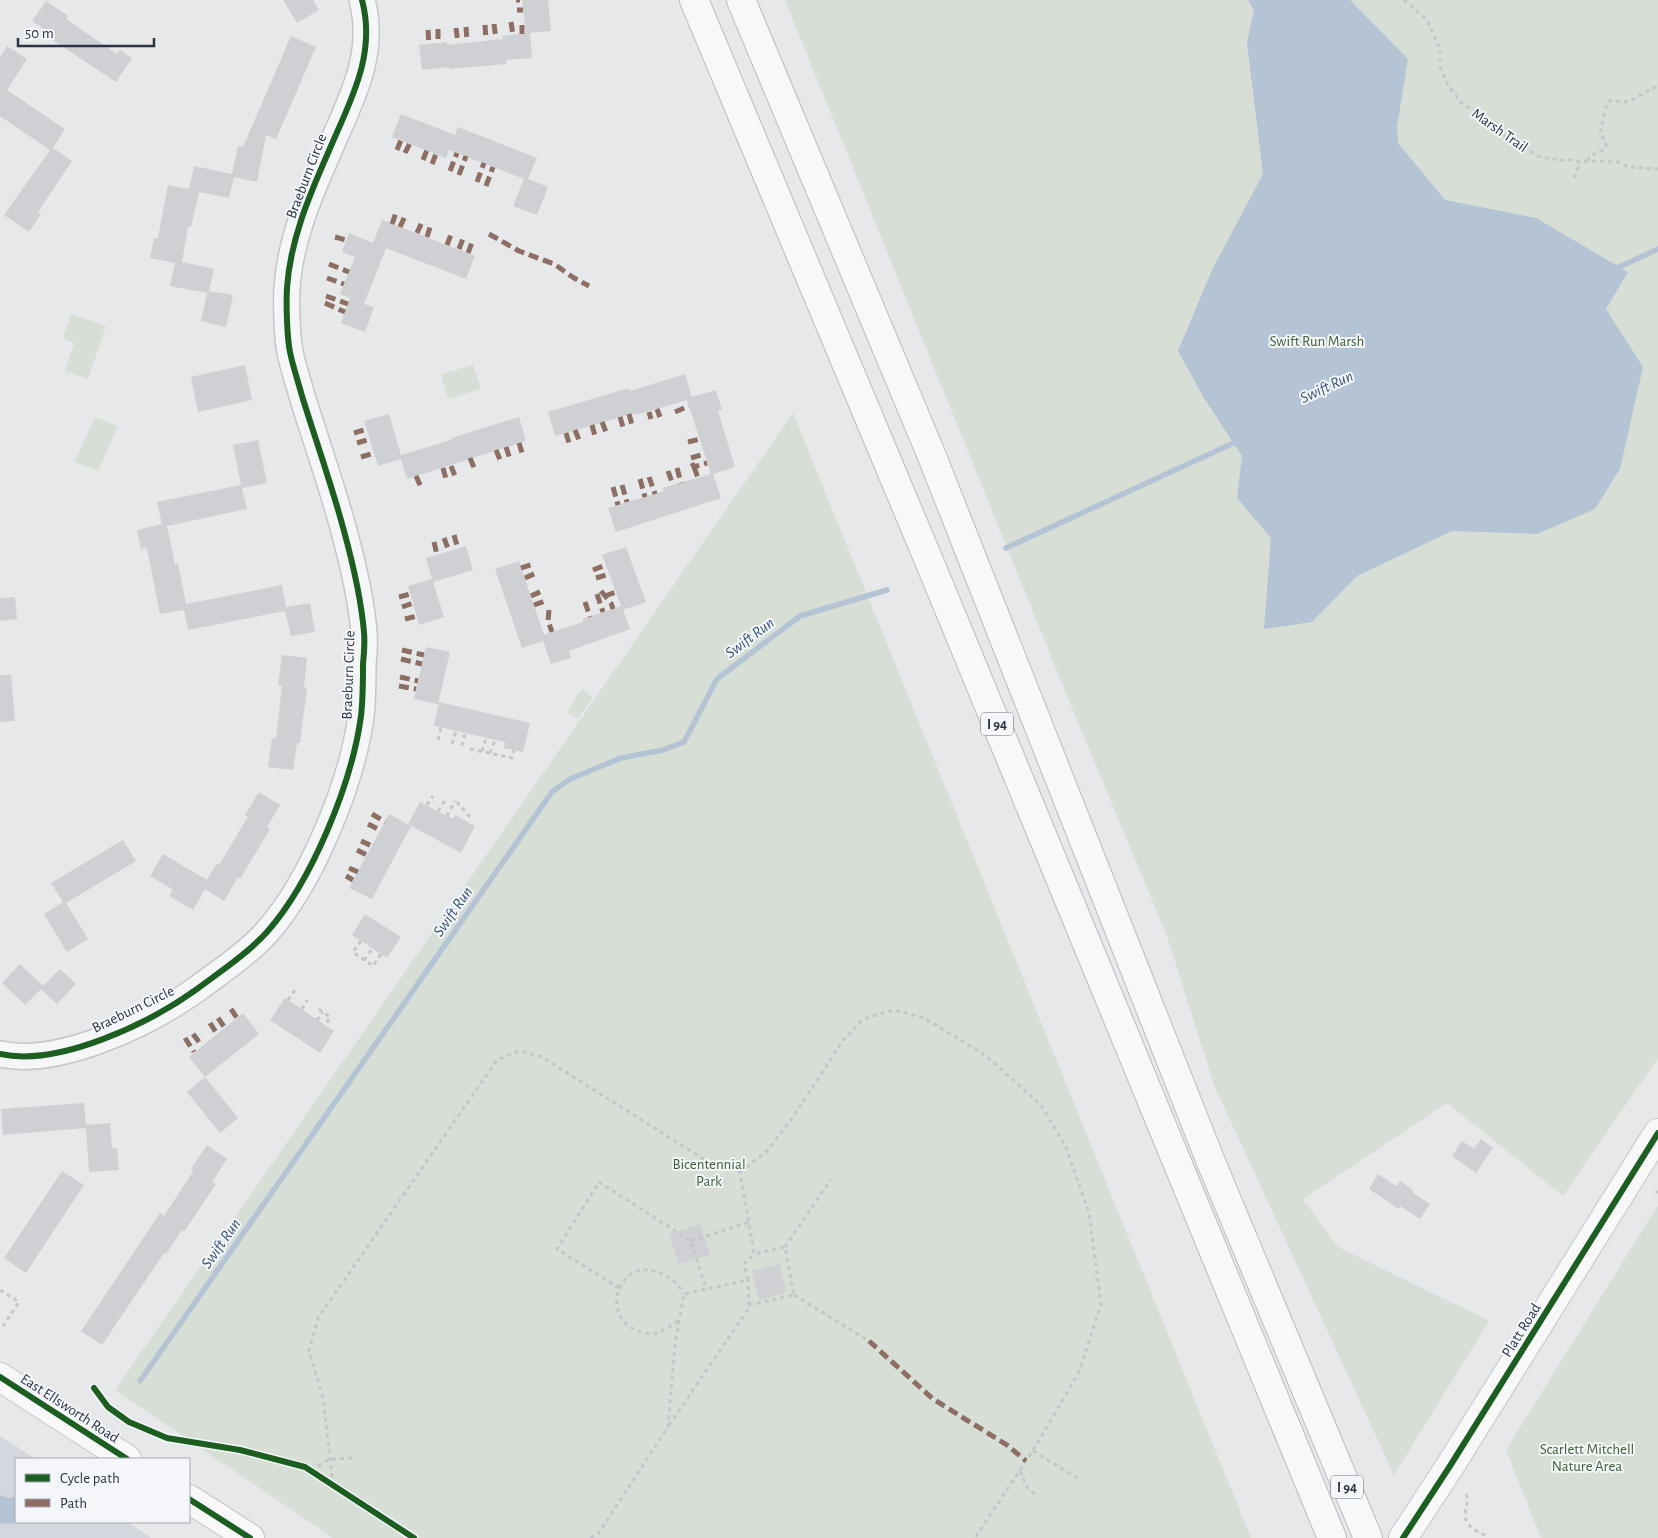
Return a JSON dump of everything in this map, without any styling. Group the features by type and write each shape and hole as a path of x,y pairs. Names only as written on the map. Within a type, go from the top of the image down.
{"main road":[{"name":"I 94","path":"694,0 955,624 1332,1538"},
{"name":"I 94","path":"741,0 931,454 1211,1162 1368,1538"},
{"name":"Platt Road","path":"1402,1538 1450,1466 1658,1133"},
{"name":"East Ellsworth Road","path":"0,1378 125,1458"},
{"path":"190,1500 250,1538"}],"street":[{"name":"Braeburn Circle","path":"0,1054 12,1057 51,1055 121,1032 185,997 229,965 266,932 301,884 325,835 343,787 361,715 364,635 355,574 344,530 289,350 287,288 295,238 316,182 355,92 365,58 368,31 362,0"}],"path":[{"path":"1588,161 1590,156 1603,150 1606,146 1606,142 1600,133 1607,104 1611,100 1622,102 1630,100 1650,88 1658,86"},
{"path":"1574,178 1580,162"},
{"path":"438,740 441,728"},
{"path":"452,744 456,731"},
{"path":"462,746 465,733"},
{"path":"482,751 486,738"},
{"path":"490,753 495,740"},
{"path":"470,748 512,758 514,750"},
{"path":"426,805 433,796"},
{"path":"438,811 446,799"},
{"path":"447,816 456,801 469,816 466,821"},
{"path":"361,941 353,952 373,966 381,954"},
{"path":"364,960 373,948"},
{"path":"288,1000 295,990"},
{"path":"302,1009 307,1000"},
{"path":"317,1020 321,1010 330,1017 326,1025"},
{"path":"740,1172 767,1150 793,1118 842,1042 863,1019 894,1010 924,1018 984,1055 1041,1105 1066,1147 1089,1213 1101,1304 1080,1372 1033,1451 975,1538"},
{"path":"333,1485 322,1398 309,1352 318,1318 497,1060 520,1051 542,1057 705,1160 740,1172"},
{"path":"740,1172 754,1254"},
{"path":"590,1538 598,1534 749,1308 748,1280 744,1264 754,1254 785,1247 831,1180"},
{"path":"619,1288 557,1249 599,1182 690,1241 706,1289"},
{"path":"690,1241 749,1222"},
{"path":"785,1247 794,1295"},
{"path":"668,1427 675,1344 684,1294 674,1281 651,1270 643,1270 633,1274 626,1278 619,1288 617,1308 624,1324 638,1331 651,1334 664,1330 679,1321"},
{"path":"684,1294 748,1280"},
{"path":"0,1290 19,1302 3,1326"},
{"path":"749,1305 794,1295 869,1341"},
{"path":"1033,1451 1079,1479"},
{"path":"308,1469 330,1459 355,1458"},
{"path":"308,1469 318,1475"},
{"path":"1020,1470 1028,1489 1035,1494"},
{"path":"326,1480 342,1490"},
{"path":"1466,1494 1468,1499 1465,1508 1466,1523 1472,1529 1488,1538"}],"shaded area":[{"path":"0,1436 34,1458 15,1458 15,1523 129,1523 151,1538 0,1538"}],"green space":[{"name":"Swift Run Marsh","path":"785,0 1658,0 1658,1058 1563,1196 1447,1103 1303,1199 1338,1247 1489,1321 1394,1475 1214,1085 1167,936 1072,708"},
{"path":"71,314 106,326 88,379 65,371 74,343 63,339"},
{"path":"473,365 481,389 448,399 441,374"},
{"name":"Bicentennial Park","path":"793,413 1251,1538 333,1538 115,1390"},
{"path":"95,417 118,426 98,471 75,462"},
{"path":"582,689 593,697 578,719 567,712"},
{"name":"Scarlett Mitchell Nature Area","path":"1658,1205 1658,1538 1541,1538 1506,1450"}],"water":[{"path":"1248,0 1350,0 1408,59 1397,127 1398,143 1445,200 1536,218 1628,272 1606,309 1643,367 1620,469 1595,509 1537,534 1452,531 1357,576 1312,622 1264,629 1271,538 1237,498 1242,456 1204,398 1178,351 1212,270 1263,174 1247,43 1254,10"},
{"path":"0,1495 9,1498 15,1496 15,1523 0,1523"}],"building":[{"path":"283,0 313,0 319,10 297,23"},
{"path":"522,0 548,0 551,31 530,33 532,58 506,60 506,64 422,70 419,45 447,42 447,45 503,39 502,36 526,33"},
{"path":"46,1 68,16 66,19 117,54 120,50 132,58 116,82 51,39 53,36 32,21"},
{"path":"291,36 316,47 276,139 266,135 257,182 234,177 229,198 199,192 191,227 188,227 182,262 214,269 209,291 233,295 226,327 201,321 207,293 170,286 175,263 150,258 154,238 158,238 168,185 189,189 194,166 232,174 238,146 243,147"},
{"path":"7,46 27,59 7,90 65,129 53,148 72,161 38,212 41,214 29,232 4,215 50,150 0,116 0,57"},
{"path":"401,114 455,135 458,127 537,158 528,179 548,187 537,215 513,206 524,179 449,150 446,158 392,137"},
{"path":"382,220 475,256 466,279 386,248 364,304 374,307 365,332 341,323 350,298 340,294 355,257 342,252 349,233 373,243"},
{"path":"245,365 252,400 198,412 191,377"},
{"path":"685,374 692,397 716,390 722,410 718,411 735,467 713,474 721,498 616,532 608,508 664,491 662,488 711,474 687,400 555,436 548,412 629,388 630,391"},
{"path":"389,414 401,455 519,417 526,441 407,479 401,459 378,466 364,421"},
{"path":"258,440 267,483 242,488 247,509 167,526 175,564 178,564 186,604 282,585 286,607 310,603 315,632 291,636 285,611 188,630 184,610 160,614 147,548 141,549 137,530 162,524 157,502 241,485 233,445"},
{"path":"466,546 473,570 433,582 444,617 419,625 408,586 432,579 426,558"},
{"path":"626,547 646,602 623,610 630,629 569,651 571,658 551,664 543,641 522,648 495,569 519,561 544,635 583,622 583,619 621,606 602,555"},
{"path":"15,597 17,619 0,621 0,598"},
{"path":"426,647 450,652 438,704 414,699"},
{"path":"282,655 307,658 304,688 307,688 300,743 297,743 293,770 268,767 272,738 276,739 282,686 278,685"},
{"path":"0,675 11,675 15,721 0,722"},
{"path":"439,702 530,723 523,752 504,748 505,742 434,726"},
{"path":"259,792 280,805 267,827 270,829 240,879 238,877 224,901 205,889 193,910 169,896 173,890 150,876 163,854 207,880 217,863 219,865 248,817 245,815"},
{"path":"420,802 453,819 455,815 475,826 461,853 408,824"},
{"path":"389,814 411,826 372,899 349,888"},
{"path":"123,840 136,861 66,903 88,939 67,952 44,914 63,902 51,883"},
{"path":"365,914 401,937 387,958 352,935"},
{"path":"20,964 43,986 60,969 76,984 57,1004 41,989 25,1005 2,983"},
{"path":"285,998 334,1031 320,1053 270,1020"},
{"path":"243,1013 259,1034 205,1077 189,1057"},
{"path":"205,1077 238,1118 220,1133 187,1092"},
{"path":"84,1103 86,1125 110,1123 112,1148 117,1148 119,1170 89,1172 86,1128 3,1135 1,1109"},
{"path":"1481,1139 1493,1148 1476,1173 1452,1156 1462,1141 1474,1149"},
{"path":"207,1145 227,1159 212,1182 216,1184 184,1232 182,1230 166,1254 164,1253 102,1345 81,1331 160,1213 164,1216 194,1170 191,1169"},
{"path":"62,1171 84,1185 26,1273 4,1258"},
{"path":"1378,1174 1396,1186 1400,1181 1430,1204 1420,1219 1400,1206 1399,1209 1369,1189"},
{"path":"700,1224 710,1255 679,1264 669,1234"},
{"path":"780,1264 786,1293 759,1300 752,1270"}],"waterway":[{"name":"Swift Run","path":"1615,269 1658,249"},
{"name":"Swift Run","path":"1006,548 1240,440"},
{"name":"Swift Run","path":"140,1381 552,792 570,779 621,758 663,750 684,742 717,679 800,616 887,590"}],"marked path":[{"path":"517,10 523,10"},
{"path":"511,22 513,35"},
{"path":"494,24 496,39"},
{"path":"485,25 486,40"},
{"path":"522,25 522,34"},
{"path":"466,27 467,42"},
{"path":"456,28 458,43"},
{"path":"438,29 438,43"},
{"path":"428,30 429,44"},
{"path":"397,150 401,140"},
{"path":"405,153 410,143"},
{"path":"423,160 427,150"},
{"path":"450,171 457,153"},
{"path":"432,164 436,154"},
{"path":"459,175 466,156"},
{"path":"477,182 484,163"},
{"path":"486,186 493,167"},
{"path":"392,224 397,210"},
{"path":"400,227 406,214"},
{"path":"417,233 423,220"},
{"path":"427,237 431,224"},
{"path":"447,245 452,232"},
{"path":"489,234 519,251 554,264 589,286"},
{"path":"459,249 464,236"},
{"path":"335,237 346,240"},
{"path":"468,253 473,240"},
{"path":"329,264 349,272"},
{"path":"327,278 344,284"},
{"path":"326,296 348,304"},
{"path":"325,303 345,312"},
{"path":"675,412 689,406"},
{"path":"657,409 660,417"},
{"path":"649,412 651,419"},
{"path":"629,414 632,425"},
{"path":"620,417 623,427"},
{"path":"602,422 606,432"},
{"path":"592,425 595,436"},
{"path":"354,433 367,429"},
{"path":"575,430 579,440"},
{"path":"566,433 569,443"},
{"path":"357,443 370,439"},
{"path":"688,442 700,439"},
{"path":"519,443 523,456"},
{"path":"506,447 510,459"},
{"path":"496,450 501,462"},
{"path":"361,457 374,453"},
{"path":"691,458 704,454"},
{"path":"470,458 475,470"},
{"path":"692,463 694,467 707,463"},
{"path":"451,466 455,476"},
{"path":"694,467 698,478"},
{"path":"443,468 446,479"},
{"path":"677,468 681,483"},
{"path":"668,471 673,485"},
{"path":"416,476 421,487"},
{"path":"649,477 655,494"},
{"path":"640,479 645,497"},
{"path":"622,485 627,502"},
{"path":"613,487 618,505"},
{"path":"454,535 458,549"},
{"path":"444,538 449,551"},
{"path":"434,542 437,555"},
{"path":"521,568 533,564"},
{"path":"593,570 606,565"},
{"path":"525,578 536,573"},
{"path":"596,578 609,574"},
{"path":"531,596 542,591"},
{"path":"601,591 611,603 613,609"},
{"path":"605,596 616,592"},
{"path":"399,597 410,594"},
{"path":"597,594 603,612"},
{"path":"534,605 545,601"},
{"path":"585,602 590,617"},
{"path":"402,607 413,603"},
{"path":"549,610 548,621 552,632"},
{"path":"405,619 417,616"},
{"path":"402,650 424,655"},
{"path":"401,659 422,664"},
{"path":"400,677 418,681"},
{"path":"399,686 416,689"},
{"path":"372,814 385,822"},
{"path":"368,824 380,830"},
{"path":"361,841 372,846"},
{"path":"357,850 367,855"},
{"path":"349,868 358,872"},
{"path":"346,876 353,880"},
{"path":"231,1009 237,1018"},
{"path":"218,1018 225,1028"},
{"path":"210,1023 217,1034"},
{"path":"193,1034 202,1046"},
{"path":"185,1038 194,1052"},
{"path":"869,1341 933,1399 1007,1445 1026,1461"}],"cycle path":[{"path":"0,1054 23,1056 49,1054 76,1048 130,1028 197,989 242,955 267,932 284,911 299,886 328,830 349,771 361,716 363,697 363,619 347,543 291,358 287,330 287,294 289,270 296,236 314,186 352,97 363,60 366,21 362,0"},
{"path":"1403,1538 1658,1133"},
{"path":"0,1377 125,1458"},
{"path":"94,1388 108,1407 129,1422 167,1438 240,1450 305,1467 414,1538"},
{"path":"190,1500 250,1538"}]}
